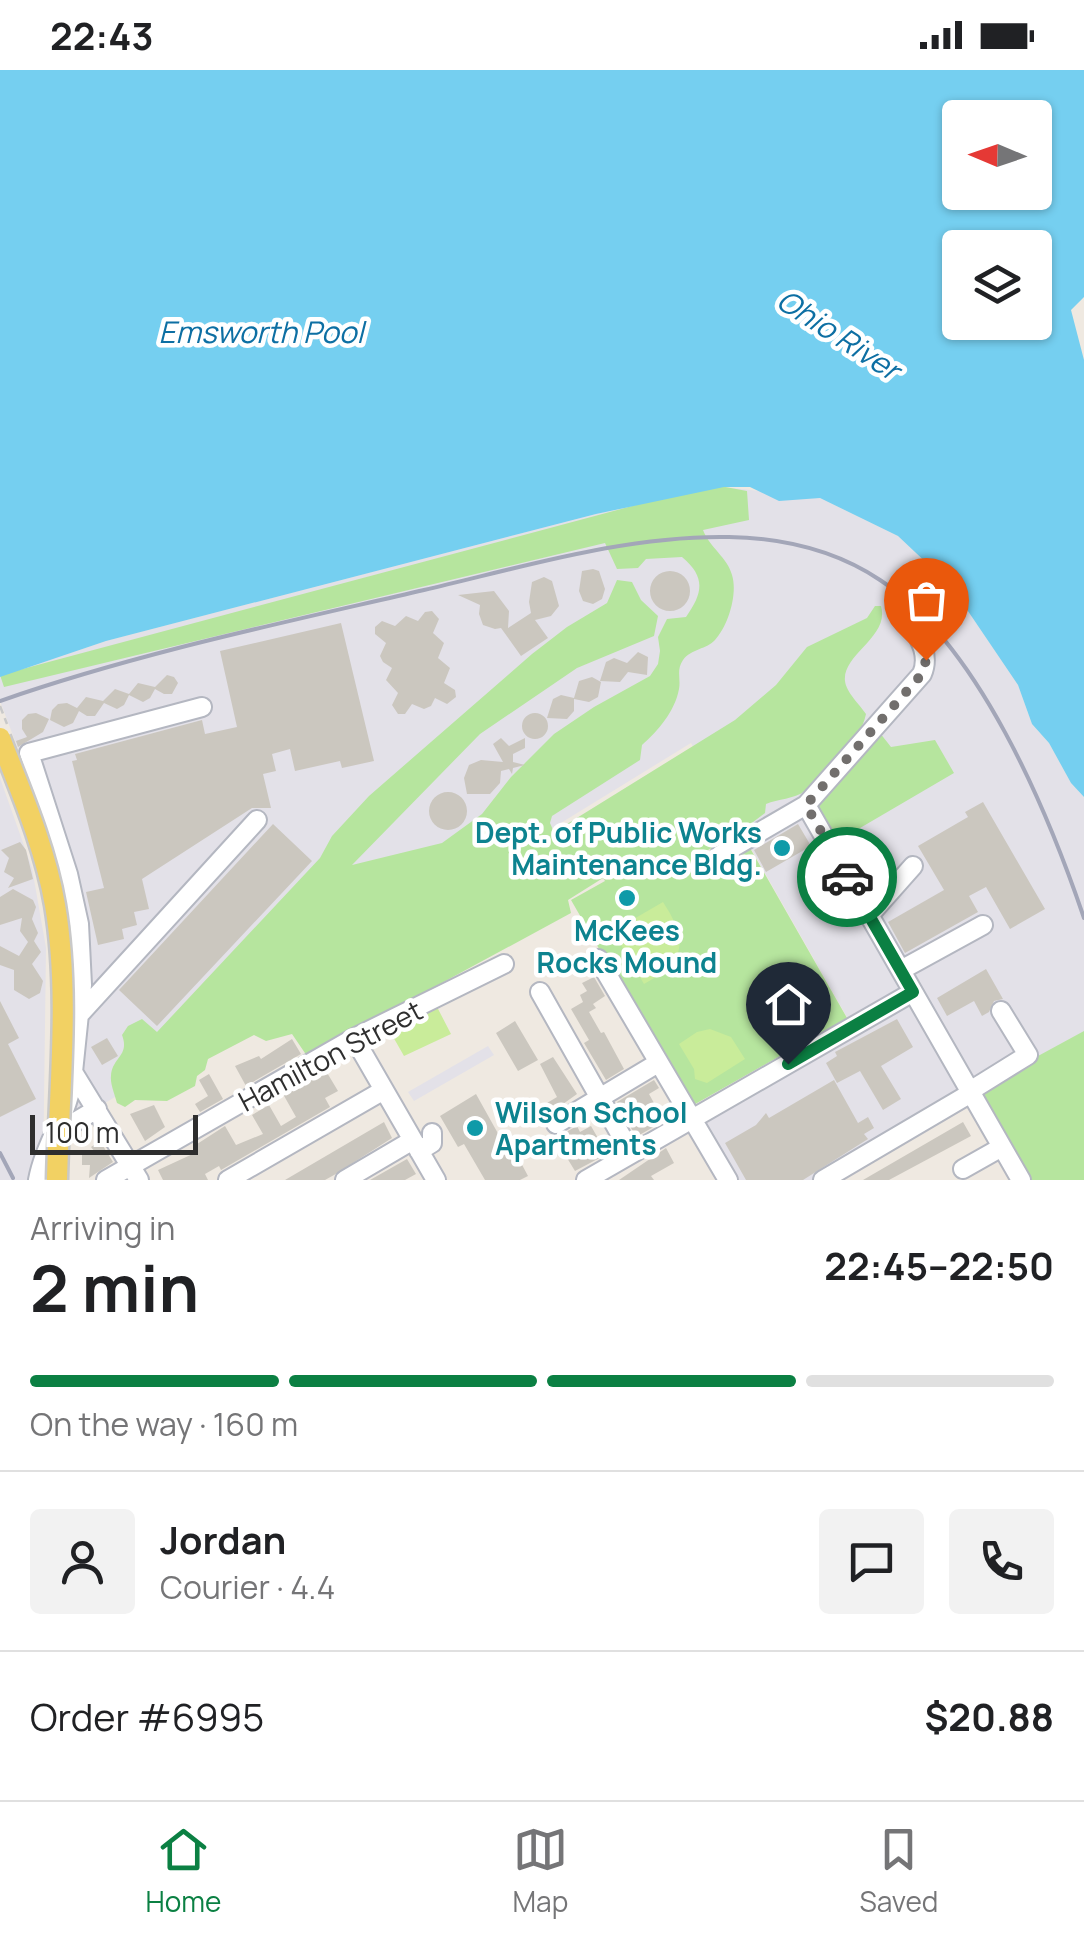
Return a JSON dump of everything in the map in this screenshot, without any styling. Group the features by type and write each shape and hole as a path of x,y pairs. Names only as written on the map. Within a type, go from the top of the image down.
{"main road":[{"path":"0,738 32,822 54,905 61,984 57,1180"}],"street":[{"path":"720,855 806,805 922,674 924,648 907,616"},
{"path":"38,1180 68,1104 82,985 79,924 68,874 29,754 202,707"},
{"path":"806,805 1021,1180"},
{"path":"79,1015 257,820"},
{"path":"868,913 913,866"},
{"path":"901,970 983,925"},
{"path":"598,960 728,1180"},
{"name":"Hamilton Street","path":"106,1180 134,1173 354,1038 504,964"},
{"path":"540,992 632,1154"},
{"path":"586,1180 913,992"},
{"path":"822,1180 1028,1055 1001,1011"},
{"path":"354,1038 436,1180"},
{"path":"556,1124 658,1063"},
{"path":"74,1074 134,1173"},
{"path":"228,1180 384,1090"},
{"path":"53,1135 74,1123 92,1101"},
{"path":"345,1180 416,1146 432,1143 432,1133"},
{"path":"963,1168 1002,1147"}],"shaded area":[{"path":"724,487 820,498 898,536 951,586 1018,685 1032,724 1084,797 1084,1180 971,1093 823,1180 728,1180 691,1120 852,1026 691,743 71,1124 74,983 67,903 45,820 0,701 0,677 106,641 596,514"},
{"path":"0,778 32,868 46,948 43,1180 0,1180"},
{"path":"488,1046 494,1055 414,1101 408,1092"}],"green space":[{"path":"720,486 747,491 749,520 703,530 727,563 734,583 724,627 712,643 683,660 674,705 642,745 640,760 552,816 550,823 553,830 559,829 735,720 776,685 807,647 867,618 875,606 881,606 879,627 846,671 848,690 866,714 850,746 805,791 766,804 765,813 732,838 706,851 715,867 750,848 847,1018 690,1107 571,900 605,881 603,878 568,900 571,913 307,1056 292,1034 266,1041 254,1035 208,1059 195,1086 167,1101 135,1100 125,1107 117,1103 111,1076 124,1048 122,1035 128,1026 142,1019 157,1032 320,858 332,836 369,796 532,654 607,603 617,580 632,582 641,600 658,616 654,636 577,668 480,734 352,865 442,843 482,814 511,777 554,734 650,676 658,664 658,637 667,619 686,617 699,593 698,578 682,557 646,559 638,568 617,569 605,543 4,687 0,675 692,490"},
{"path":"876,728 891,747 935,740 954,773 831,845 808,805"},
{"path":"663,902 677,928 679,949 669,967 644,984 617,938 620,927"},
{"path":"436,1005 451,1034 404,1056 388,1028"},
{"path":"710,1029 731,1037 745,1059 707,1083 695,1079 694,1069 679,1044"},
{"path":"1084,1031 1084,1180 1021,1180 972,1092"}],"water":[{"name":"Emsworth Pool","path":"0,70 1084,70 1084,297 1071,310 1084,360 1084,797 1032,724 1018,685 951,586 898,536 820,498 779,501 750,487 724,487 596,514 106,641 0,677"}],"building":[{"path":"582,571 599,571 605,589 602,599 593,604 583,601 579,591"},
{"path":"670,571 684,577 690,591 684,605 670,611 656,605 650,591 656,577"},
{"path":"544,577 552,581 559,606 551,616 535,620 548,638 521,656 501,628 483,625 480,605 458,595 494,591 509,611 508,628 531,613 532,582"},
{"path":"432,611 439,619 433,633 444,643 438,658 450,668 444,683 455,690 456,697 447,704 435,698 424,709 412,704 405,714 398,714 392,705 398,693 386,680 392,668 380,656 386,643 375,634 375,627 382,621 395,626 406,616 418,621 425,612"},
{"path":"341,623 374,761 342,768 340,761 295,771 290,749 272,754 276,771 263,774 271,808 252,808 142,879 149,909 134,912 137,925 122,929 124,939 98,945 86,892 104,888 72,761 77,760 75,754 202,720 205,734 237,727 220,651"},
{"path":"638,652 648,657 647,675 628,672 620,682 600,681 606,662 614,658 627,663"},
{"path":"167,675 178,683 172,694 155,689 143,702 129,695 117,709 104,703 95,716 79,711 73,723 64,727 50,720 58,704 77,708 86,697 103,701 115,689 129,694 138,683 155,687"},
{"path":"592,677 601,682 598,697 589,702 574,699 574,711 567,719 547,718 553,699 561,695 574,698 579,681"},
{"path":"36,713 49,719 43,732 18,747 16,741 27,737 22,720"},
{"path":"535,713 544,717 548,726 544,735 535,739 526,735 522,726 526,717"},
{"path":"501,738 509,746 525,738 525,748 513,754 513,762 525,765 513,768 512,774 509,769 501,771 500,783 490,794 467,794 464,778 469,765 481,760 503,762 493,744"},
{"path":"448,792 462,797 467,811 462,825 448,830 434,825 429,811 434,797"},
{"path":"983,802 1045,909 1010,929 986,887 969,896 978,912 905,953 888,922 944,890 918,846 968,817 965,812"},
{"path":"273,824 312,861 157,1026 119,990"},
{"name":"Dept. of Public Works Maintenance Bldg.","path":"798,824 811,846 766,872 754,850"},
{"path":"20,842 26,850 33,879 8,888 14,878 4,872 9,858 1,850"},
{"path":"13,889 33,900 36,907 32,919 38,933 34,941 41,952 32,964 43,981 40,993 29,999 14,990 14,970 0,965 0,946 19,956 28,942 20,931 22,918 0,925 0,897"},
{"path":"986,969 1003,999 994,1001 982,1016 974,1001 947,1016 937,998"},
{"path":"594,977 605,996 589,1012 624,1069 606,1080 584,1043 589,1040 571,1009 583,1002 580,995 587,991 582,983"},
{"path":"0,1001 19,1038 8,1044 36,1099 0,1117"},
{"path":"897,1019 913,1047 881,1066 901,1099 883,1110 860,1071 837,1083 826,1063 837,1056 835,1052"},
{"path":"515,1021 538,1060 518,1071 496,1033"},
{"path":"107,1038 118,1056 102,1065 91,1047"},
{"path":"292,1039 301,1054 246,1086 235,1066 259,1056 261,1059"},
{"path":"553,1057 577,1094 544,1122 537,1109 557,1097 540,1064"},
{"path":"326,1071 338,1091 325,1098 330,1107 221,1170 219,1166 205,1174 208,1180 163,1180 158,1170 197,1152 194,1146 225,1126 236,1145 263,1134 252,1115 269,1105 281,1126 296,1117 283,1094"},
{"path":"209,1074 223,1099 200,1112 195,1104 208,1096 199,1080"},
{"path":"654,1080 659,1088 649,1094 664,1121 636,1137 617,1102"},
{"path":"834,1080 858,1123 868,1117 874,1128 864,1134 868,1139 803,1180 746,1180 725,1143 756,1125 766,1113 769,1118"},
{"name":"Wilson School Apartments","path":"476,1094 515,1164 520,1161 528,1176 520,1180 485,1180 464,1144 458,1147 440,1116"},
{"path":"154,1105 165,1127 145,1141 130,1114"},
{"path":"384,1122 392,1138 334,1175 325,1180 285,1180"},
{"path":"963,1122 971,1136 889,1180 863,1180"},
{"path":"577,1126 580,1132 591,1126 607,1154 575,1171 564,1153 574,1146 566,1132"},
{"path":"100,1141 113,1162 89,1178 90,1165 82,1165 82,1150 94,1151 91,1147"},
{"path":"666,1148 674,1163 651,1176 654,1180 619,1180"},
{"path":"407,1159 416,1174 405,1180 370,1180"}],"railway":[{"path":"0,701 210,640 575,554 691,538 789,543 827,553 880,580 915,608 948,644 978,686 1029,780 1084,918"},
{"path":"0,1153 13,1178"}],"way so far":[{"path":"847,877 806,805 922,674 926,660"}],"place":[{"name":"Dept. of Public Works Maintenance Bldg.","path":"782,848"},
{"name":"McKees Rocks Mound","path":"627,898"},
{"name":"Wilson School Apartments","path":"475,1128"}],"route":[{"path":"788,1064 913,992 847,877"}],"water label":[{"name":"Ohio River","path":"839,334"}]}
